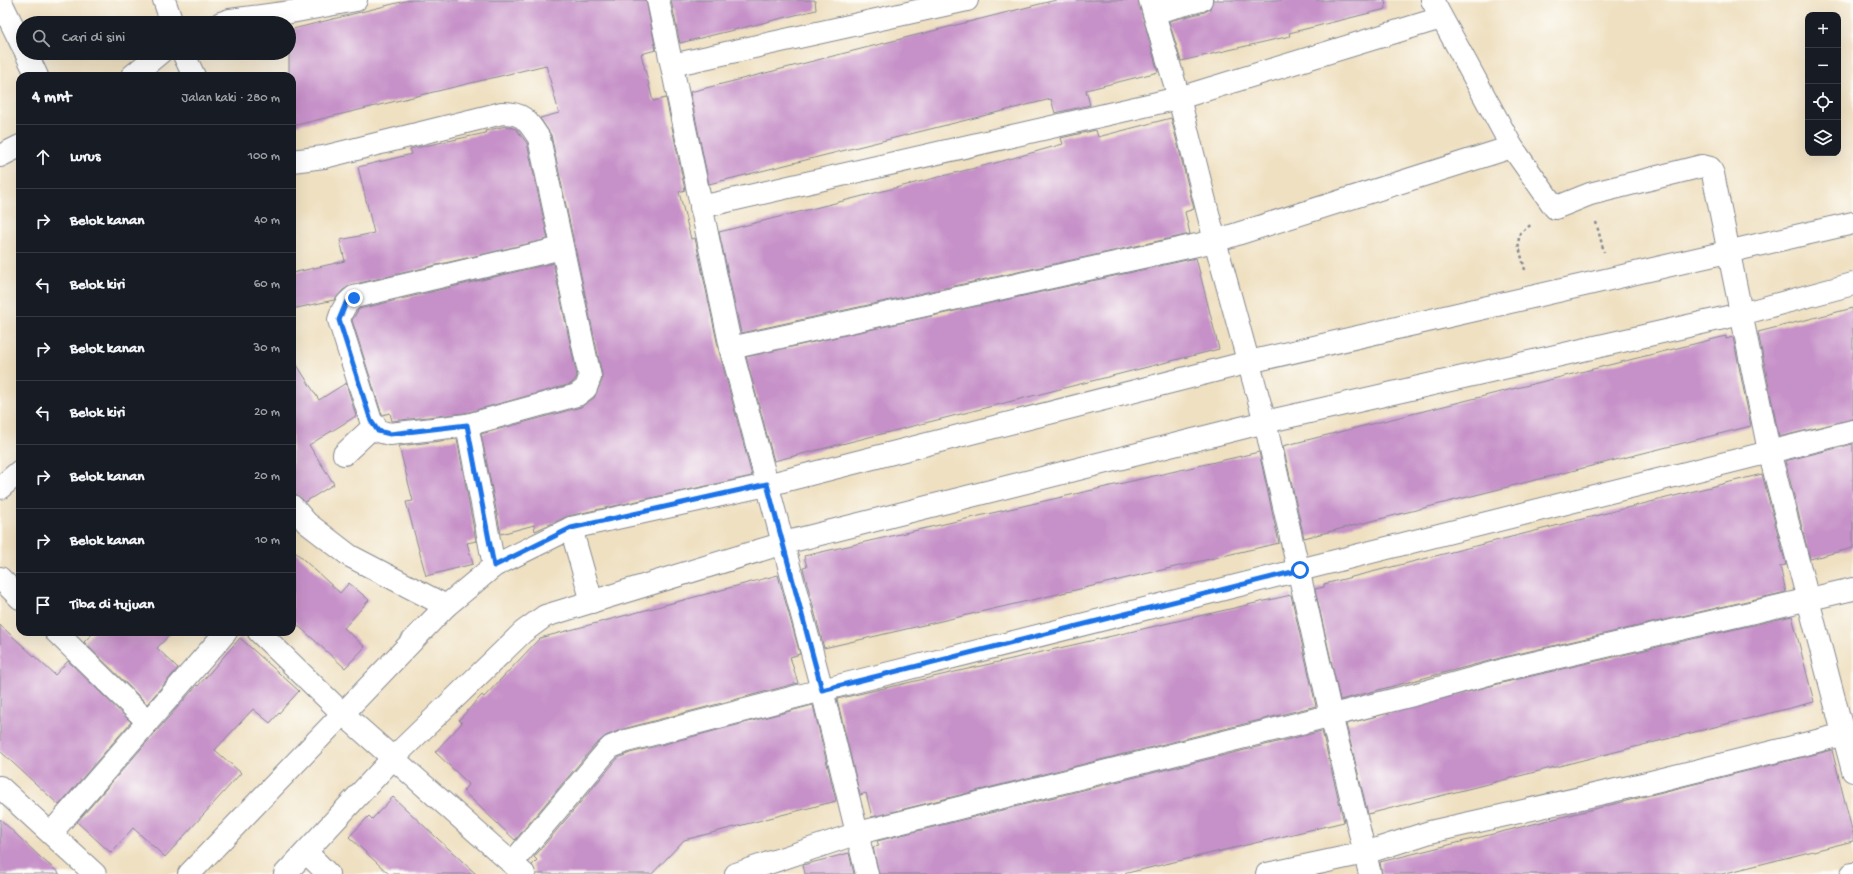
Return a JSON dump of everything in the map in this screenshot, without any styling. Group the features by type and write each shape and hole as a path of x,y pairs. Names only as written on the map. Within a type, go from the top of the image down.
{"street":[{"path":"0,0 16,33"},
{"path":"164,0 170,16"},
{"path":"260,16 356,0"},
{"path":"658,0 731,348 784,543 858,833 867,874"},
{"path":"672,64 968,0"},
{"path":"1201,0 1153,6 1179,98 1215,241 1265,422 1300,570 1331,715 1370,874"},
{"path":"701,207 1179,98 1437,9 1512,147 1555,208 1590,194 1706,166 1710,168 1713,174 1769,451 1808,601 1848,733 1853,771"},
{"path":"30,60 36,72"},
{"path":"137,72 151,60"},
{"path":"186,60 192,72"},
{"path":"296,160 324,157 502,113 516,113 524,118 539,138 590,376 586,388 577,395 467,425 390,434 378,431 371,421 339,320 346,303 354,298 562,248"},
{"path":"731,348 1215,241 1512,147"},
{"path":"0,156 16,148"},
{"path":"189,874 446,606 494,566 572,529 767,484 1249,362 1610,279 1728,250 1853,223"},
{"path":"285,874 394,758 523,632 545,616 591,599 784,543 1265,422 1741,314 1853,284"},
{"path":"344,454 375,425"},
{"path":"467,425 494,566"},
{"path":"263,636 342,713 518,868 611,747 626,741 822,690 1853,431"},
{"path":"0,488 16,474"},
{"path":"296,510 311,526 350,556 446,606"},
{"path":"572,529 591,599"},
{"path":"0,578 16,594"},
{"path":"736,874 858,833 1331,715 1511,668 1808,601 1853,589"},
{"path":"60,636 147,721"},
{"path":"51,833 222,636"},
{"path":"1267,874 1365,853 1430,832 1647,783 1848,733"},
{"path":"0,787 95,874"},
{"path":"306,852 328,874"}],"path":[{"path":"1590,194 1610,279"},
{"path":"1532,297 1518,243 1520,233 1555,208"}],"building":[{"path":"409,0 646,0 656,50 641,54 653,101 666,98 685,190 679,192 691,239 695,238 719,351 752,476 568,516 535,531 534,525 501,534 481,434 581,407 594,398 602,381 602,374 551,135 540,118 559,113 546,65 296,125 296,72 289,72 289,60 296,60 296,28"},
{"path":"671,0 815,0 816,10 680,43"},
{"path":"1056,0 1138,0 1158,72 1086,90 1090,105 1055,113 1051,99 709,184 690,92"},
{"path":"1213,0 1385,0 1386,9 1289,33 1290,36 1181,61 1169,21 1205,12 1210,9"},
{"path":"1171,118 1194,209 1185,212 1190,234 741,333 719,232 999,162 1063,144 1061,138 1096,130 1098,137"},
{"path":"506,126 516,129 527,143 548,239 351,285 343,290 334,300 296,308 296,272 345,261 340,240 374,233 358,167 412,154 410,149 486,133 485,131"},
{"path":"1196,258 1219,349 774,461 746,357"},
{"path":"553,263 577,376 571,384 465,413 392,421 390,413 382,415 352,320 359,309"},
{"path":"1853,308 1853,419 1779,437 1758,332"},
{"path":"1726,336 1726,339 1733,337 1751,426 1304,538 1283,446"},
{"path":"296,363 319,400 346,383 356,416 309,445 334,484 305,502 296,494"},
{"path":"457,439 476,541 467,543 473,564 426,576 406,502 413,501 399,446"},
{"path":"1853,444 1853,548 1810,559 1785,461"},
{"path":"1259,452 1279,543 824,648 803,568 807,567 804,556"},
{"path":"1762,474 1786,565 1780,566 1786,592 1500,658 1340,700 1315,589 1324,587 1324,584"},
{"path":"296,553 340,593 349,583 369,600 344,628 365,647 345,668 296,624"},
{"path":"778,575 800,654 790,657 798,683 623,729 606,736 595,745 515,840 463,791 469,784 435,752 462,723 459,720 482,695 484,697 540,638"},
{"path":"1291,595 1316,706 872,817 866,793 860,795 837,699"},
{"path":"1792,616 1814,702 1368,814 1346,724 1506,682"},
{"path":"0,625 55,675 68,661 131,722 59,805 0,751"},
{"path":"90,636 168,636 157,648 178,668 147,704 84,642"},
{"path":"240,638 299,691 270,723 253,709 215,750 241,773 165,857 133,828 111,853 77,822"},
{"path":"813,705 836,801 684,840 652,874 536,874 532,865 537,860 534,857 618,758 630,753"},
{"path":"1322,731 1344,822 1123,874 879,874 873,847 879,846 877,841"},
{"path":"1832,750 1853,834 1853,841 1722,874 1382,874 1380,862"},
{"path":"393,797 476,874 389,874 349,837 369,816 372,819"},
{"path":"0,819 40,857 60,874 0,874"},
{"path":"849,853 854,874 805,874 803,865"}],"route":[{"path":"354,298 346,303 339,320 371,421 378,431 390,434 467,425 494,566 571,528 767,484 784,543 822,690 1300,570"}]}
